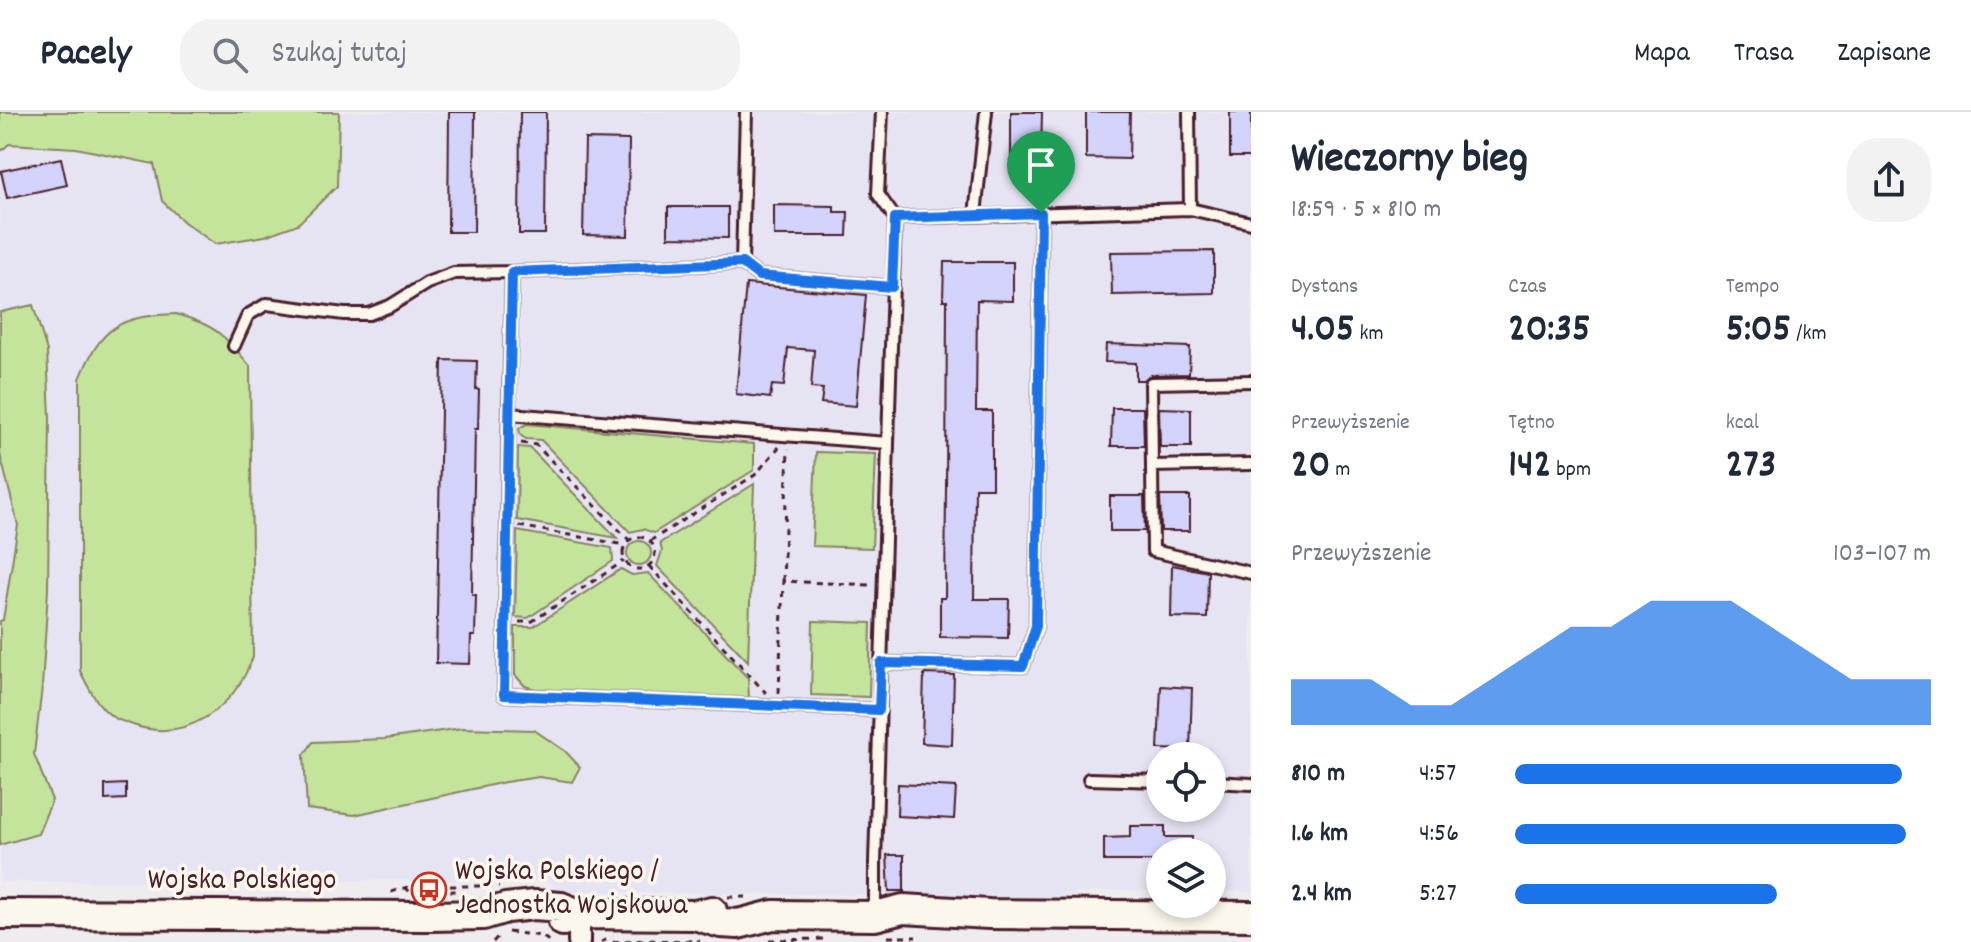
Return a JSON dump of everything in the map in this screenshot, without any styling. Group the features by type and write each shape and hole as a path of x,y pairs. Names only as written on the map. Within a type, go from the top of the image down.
{"main road":[{"name":"Wojska Polskiego","path":"0,914 493,923 506,908 534,905 561,907 579,914 695,915 729,908 759,909 773,915 875,916 903,909 989,914 1251,916"}],"street":[{"path":"579,914 579,942"}],"lane":[{"path":"742,263 746,112"},
{"path":"875,916 895,218 878,194 882,112"},
{"path":"975,215 986,112"},
{"path":"1189,112 1190,209"},
{"path":"895,218 1190,209 1251,223"},
{"path":"881,663 1023,666 1036,626 1041,213"},
{"path":"234,346 248,315 267,304 344,314 369,314 390,306 427,283 454,273 742,263 759,276 892,287"},
{"path":"512,272 504,695 879,710"},
{"path":"1251,381 1151,383 1153,551 1251,573"},
{"path":"509,414 888,443"},
{"path":"1152,466 1251,464"},
{"path":"1089,779 1146,781"},
{"path":"1226,783 1251,784"}],"path":[{"path":"650,541 755,475 788,436"},
{"path":"778,706 788,436"},
{"path":"508,442 536,445 627,542"},
{"path":"507,526 627,542 640,537 650,541 655,554 649,566 638,570 624,561"},
{"path":"505,621 531,622 624,561 627,542"},
{"path":"649,566 778,706"},
{"path":"783,581 883,586"},
{"path":"493,942 493,923 542,936 550,942"},
{"path":"541,928 542,936"},
{"path":"916,931 916,942"},
{"path":"613,942 709,941"}],"shaded area":[{"path":"0,112 1251,112 1251,892 1226,891 1226,838 1146,838 1146,891 1039,897 563,892 545,880 0,882"}],"green space":[{"path":"0,112 339,112 337,186 298,224 265,236 215,244 184,222 162,201 154,164 76,148 9,144 0,152"},
{"path":"33,305 47,351 50,417 48,590 34,754 52,800 38,834 0,845 0,621 3,620 18,525 0,454 0,312"},
{"path":"176,314 218,332 250,366 253,657 234,692 220,706 205,718 170,730 151,729 115,718 94,696 80,671 80,379 96,347 115,327 140,318"},
{"path":"527,424 754,444 754,470 654,533 643,529 630,532 541,440 526,439 520,435 519,428"},
{"path":"518,447 530,448 617,538 517,520"},
{"path":"816,452 876,454 872,548 812,546"},
{"path":"754,484 748,661 657,566 662,551 660,543"},
{"path":"517,531 612,548 613,561 528,618 515,617"},
{"path":"639,541 650,548 651,553 644,564 639,565 628,558 627,553 634,542"},
{"path":"621,569 632,575 648,573 748,678 749,699 535,689 525,686 515,675 515,627 533,627"},
{"path":"813,621 871,623 869,697 811,695"},
{"path":"462,728 534,730 565,751 580,767 572,782 539,777 505,782 354,815 307,809 304,755 313,742 385,739"}],"building":[{"path":"449,112 475,112 474,232 448,232"},
{"path":"520,112 546,112 545,234 519,234"},
{"path":"1011,112 1042,112 1041,156 1011,156"},
{"path":"1086,112 1130,112 1129,159 1086,158"},
{"path":"1230,112 1251,112 1251,157 1230,157"},
{"path":"585,139 629,140 628,236 583,235"},
{"path":"61,158 67,185 7,198 1,171"},
{"path":"774,205 834,206 834,212 848,212 847,236 774,236"},
{"path":"668,207 728,207 728,238 668,237"},
{"path":"1214,251 1214,293 1112,295 1111,252"},
{"path":"944,262 1013,262 1013,301 977,300 976,411 992,411 992,488 975,488 974,599 1009,599 1008,638 940,637 940,598 945,598 947,300 943,300"},
{"path":"746,284 866,295 856,406 821,403 823,389 811,388 814,350 788,348 784,386 772,385 770,398 736,394"},
{"path":"1106,344 1190,347 1189,374 1151,375 1144,380 1136,380 1136,363 1105,362"},
{"path":"442,360 477,361 476,389 479,390 478,429 475,429 472,595 476,595 475,636 471,636 470,664 436,663"},
{"path":"1112,408 1143,408 1144,446 1111,446"},
{"path":"1159,408 1191,409 1191,447 1160,447"},
{"path":"1110,496 1144,496 1145,531 1110,531"},
{"path":"1160,496 1190,496 1190,531 1161,531"},
{"path":"1172,565 1208,572 1207,618 1171,617"},
{"path":"924,674 954,675 952,745 922,743"},
{"path":"1161,686 1192,688 1190,742 1158,742"},
{"path":"126,784 126,799 105,800 105,785"},
{"path":"898,784 956,787 954,819 897,816"},
{"path":"1130,826 1165,826 1165,837 1192,838 1146,838 1146,861 1104,861 1104,838 1130,837"},
{"path":"887,855 904,855 904,891 889,891"}],"place":[{"name":"Wojska Polskiego / Jednostka Wojskowa","path":"429,890"}],"route":[{"path":"1041,213 1036,626 1023,666 881,663 879,710 504,695 512,272 742,263 759,276 892,287 895,218 1041,213"}]}
